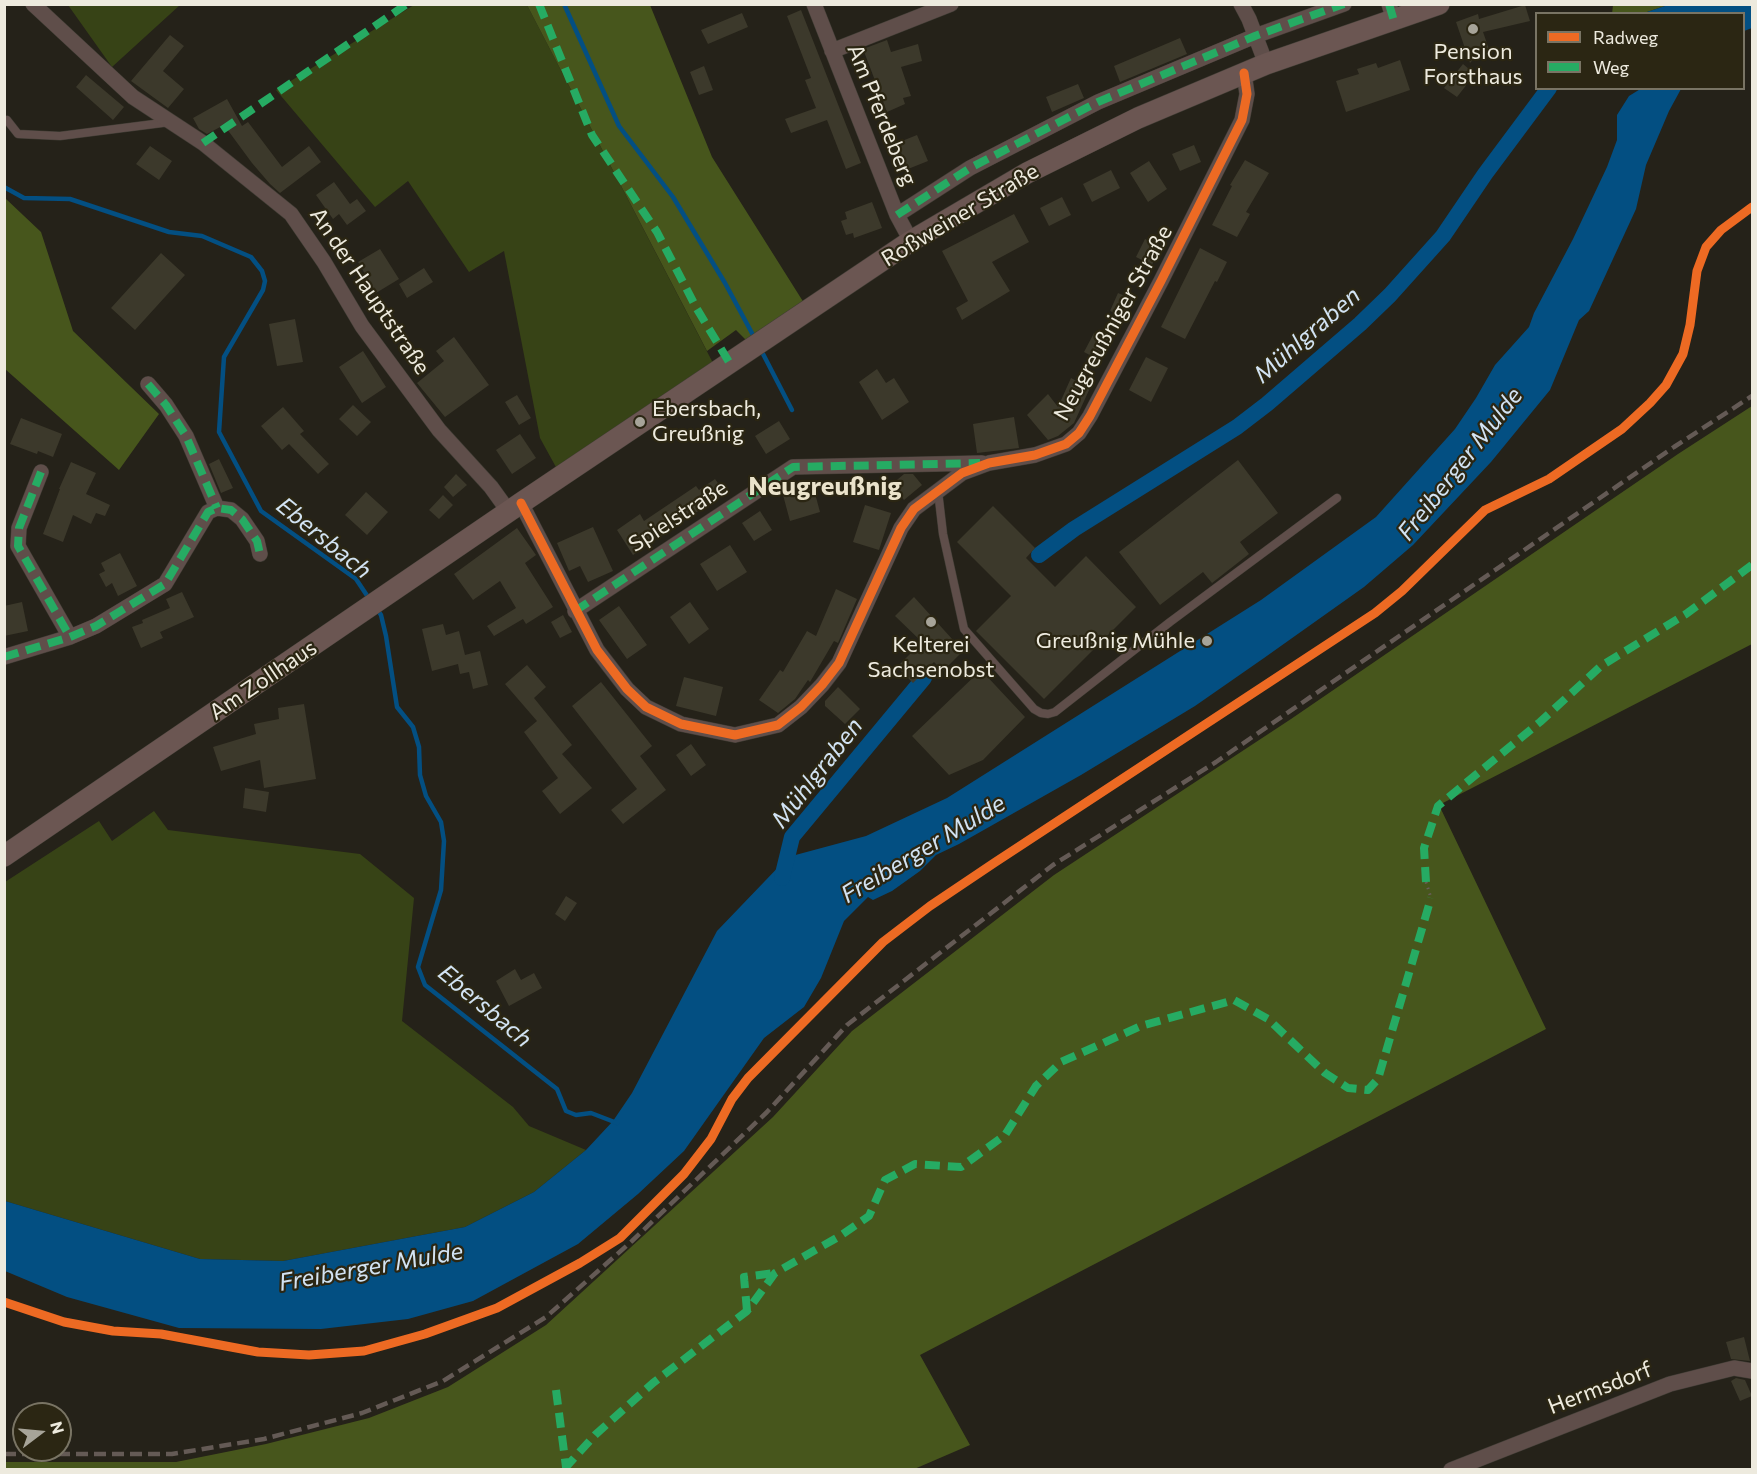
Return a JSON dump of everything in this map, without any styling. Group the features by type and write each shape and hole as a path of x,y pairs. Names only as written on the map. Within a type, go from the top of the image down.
{"main road":[{"name":"Roßweiner Straße","path":"515,508 911,241 1037,168 1138,118 1391,13 1440,4"},
{"name":"Am Zollhaus","path":"4,856 515,508"}],"street":[{"name":"An der Hauptstraße","path":"33,4 133,97 203,143 291,214 324,262 362,326 439,430 490,487 515,508"},
{"name":"Am Pferdeberg","path":"814,4 897,215 911,241"},
{"path":"832,51 951,4"},
{"path":"1241,4 1266,64"},
{"path":"897,215 970,168 1098,102 1255,36 1344,4"},
{"name":"Neugreußniger Straße","path":"515,508 597,651 627,689 646,706 681,724 735,735 778,725 822,686 839,663 901,528 914,508 962,473 989,463 1035,455 1066,444 1079,433 1161,281 1242,120 1247,94 1244,73"},
{"path":"148,384 166,405 186,435 217,508"},
{"name":"Spielstraße","path":"575,610 793,467 989,463"},
{"path":"41,472 19,528 18,546 70,637"},
{"path":"4,657 70,637 121,613 165,584 208,512 217,508 231,510 242,519 257,541 260,554"},
{"name":"Hermsdorf","path":"1451,1470 1670,1384 1734,1368 1752,1371"}],"lane":[{"path":"7,120 18,134 60,136 171,122"},
{"path":"938,490 943,534 964,629 1034,709 1048,714 1055,712 1337,498"}],"path":[{"path":"1426,882 1431,898"}],"green space":[{"path":"68,5 180,5 112,67"},
{"path":"414,5 527,5 713,363 557,469 540,438 504,251 469,272 408,181 375,207 276,90"},
{"path":"527,5 650,5 712,157 804,303 747,341 736,330 707,351"},
{"path":"1613,5 1668,5 1647,12 1612,12"},
{"path":"5,198 41,232 73,331 159,414 119,470 5,369"},
{"path":"1752,406 1752,644 1439,805 1546,1029 920,1355 970,1445 912,1470 5,1469 5,1462 176,1462 266,1444 369,1418 448,1387 546,1325 773,1117 852,1031 1054,875 1291,719 1678,454"},
{"path":"154,811 168,830 360,854 414,898 402,1021 513,1107 529,1126 586,1150 534,1192 465,1227 283,1261 200,1259 5,1201 5,882 99,821 112,841"}],"water":[{"path":"1668,5 1752,5 1752,28 1745,31 1745,12 1647,12"},
{"name":"Freiberger Mulde","path":"1639,90 1680,90 1646,165 1636,209 1589,311 1579,320 1550,390 1491,462 1413,545 1364,587 1264,658 1195,706 1081,775 936,855 920,871 892,891 873,900 868,897 844,921 821,978 804,1007 764,1038 684,1151 638,1194 578,1244 473,1301 408,1319 321,1329 179,1328 67,1297 5,1271 5,1201 200,1259 283,1261 465,1227 534,1192 586,1150 613,1121 632,1093 717,931 788,857 866,836 947,798 1261,600 1376,517 1455,429 1495,365 1529,327 1607,167 1617,140 1617,115 1629,96"}],"building":[{"path":"1525,5 1530,21 1483,32 1489,49 1479,53 1470,63 1456,22 1478,14 1479,19"},
{"path":"801,10 861,163 846,169 827,120 791,133 785,119 816,108 805,80 811,78 787,16"},
{"path":"742,13 748,27 708,44 701,30"},
{"path":"170,35 184,46 163,71 184,89 168,108 131,81"},
{"path":"1180,38 1187,54 1120,82 1114,66"},
{"path":"887,40 891,52 918,44 922,61 901,67 911,96 903,98 905,104 887,112 863,49"},
{"path":"1400,60 1410,90 1346,112 1336,81 1359,74 1357,69 1376,63 1378,68"},
{"path":"1463,64 1475,74 1457,97 1444,88"},
{"path":"704,66 713,90 699,95 690,72"},
{"path":"86,75 124,107 113,120 76,87"},
{"path":"1078,84 1084,98 1052,112 1046,97"},
{"path":"227,99 242,126 248,122 282,167 309,146 321,162 280,193 252,163 224,125 207,134 199,129 193,118"},
{"path":"917,135 928,161 908,169 897,143"},
{"path":"1194,145 1201,162 1180,171 1172,154"},
{"path":"150,146 172,161 159,180 136,164"},
{"path":"1245,160 1269,173 1246,212 1250,214 1237,237 1212,225 1232,186 1230,185"},
{"path":"1149,161 1167,189 1148,202 1130,173"},
{"path":"1111,170 1120,188 1092,202 1083,184"},
{"path":"334,182 350,204 357,199 366,211 347,225 339,214 333,219 316,195"},
{"path":"1062,197 1071,215 1049,226 1040,208"},
{"path":"872,202 882,228 854,238 853,233 846,235 841,221 847,219 845,212"},
{"path":"1014,214 1029,242 992,262 1010,291 962,320 956,308 968,301 942,251"},
{"path":"1145,239 1160,246 1152,265 1136,257"},
{"path":"1200,248 1227,262 1185,339 1161,327"},
{"path":"380,249 399,279 376,293 358,262"},
{"path":"161,253 185,275 135,330 111,308"},
{"path":"424,268 433,282 407,298 399,284"},
{"path":"1118,293 1132,299 1124,317 1110,311"},
{"path":"295,319 303,362 277,366 269,324"},
{"path":"1094,333 1112,339 1101,361 1084,352"},
{"path":"454,337 489,385 445,417 417,383 444,361 436,351"},
{"path":"363,351 386,387 362,403 339,367"},
{"path":"1146,357 1168,368 1151,402 1129,390"},
{"path":"877,369 886,383 894,378 909,402 882,420 859,382"},
{"path":"1071,378 1090,388 1074,423 1058,436 1048,440 1027,415 1048,394 1058,407"},
{"path":"517,395 531,418 519,425 505,402"},
{"path":"353,405 371,422 357,436 339,419"},
{"path":"283,407 304,431 300,434 329,464 318,474 289,444 282,450 261,426"},
{"path":"1014,417 1019,448 977,453 973,424"},
{"path":"21,418 62,434 53,457 10,444"},
{"path":"779,421 790,439 766,454 755,436"},
{"path":"520,434 536,458 512,474 496,450"},
{"path":"219,459 233,488 221,493 209,464"},
{"path":"1238,460 1278,513 1240,542 1249,554 1212,583 1203,572 1160,605 1119,552"},
{"path":"71,462 96,473 86,494 110,505 105,516 96,513 91,524 73,515 63,542 43,534"},
{"path":"456,474 467,485 453,497 444,487"},
{"path":"904,474 913,474 922,485 904,500 891,485"},
{"path":"715,479 725,493 633,555 617,530 640,514 644,521 696,486 699,490"},
{"path":"813,486 820,512 790,521 783,495"},
{"path":"366,492 388,512 367,535 345,515"},
{"path":"443,495 453,505 439,519 429,510"},
{"path":"865,505 891,513 879,550 853,542"},
{"path":"993,506 1035,548 1026,558 1055,587 1086,556 1136,607 1044,699 976,631 1011,596 957,542"},
{"path":"760,511 772,530 754,541 742,523"},
{"path":"593,527 613,571 588,582 580,566 569,571 557,543"},
{"path":"517,528 536,555 525,563 553,607 526,624 523,619 494,636 487,626 516,608 500,581 473,600 454,574"},
{"path":"730,545 747,572 717,591 700,564"},
{"path":"120,553 137,586 118,596 112,583 106,587 99,574 105,571 101,563"},
{"path":"836,589 857,599 838,643 834,641 810,682 808,680 795,699 778,713 759,700 780,670 783,672 807,631 816,636"},
{"path":"182,592 194,617 160,632 163,638 141,648 132,627 170,608 166,599"},
{"path":"914,597 963,651 943,671 934,662 913,683 897,667 922,642 895,616"},
{"path":"22,602 28,631 4,636 4,606"},
{"path":"690,602 709,629 689,644 670,617"},
{"path":"619,606 647,645 627,659 599,620"},
{"path":"563,615 572,632 560,638 551,622"},
{"path":"443,624 446,635 459,631 465,655 480,651 488,685 473,689 469,672 460,674 458,664 432,671 422,629"},
{"path":"527,665 546,687 534,698 572,745 562,754 592,788 560,814 542,791 558,778 524,732 537,721 505,684"},
{"path":"981,670 1025,717 983,760 949,775 912,736"},
{"path":"684,677 723,687 716,716 676,706"},
{"path":"601,682 652,746 640,756 666,790 623,824 611,810 637,789 572,706"},
{"path":"838,687 860,709 845,724 825,706 825,701"},
{"path":"304,704 316,779 264,788 260,760 221,771 213,747 256,734 254,724 279,719 278,708"},
{"path":"691,744 706,765 691,776 676,755"},
{"path":"245,788 269,792 266,812 243,808"},
{"path":"566,896 577,903 565,921 555,914"},
{"path":"515,969 521,980 534,973 542,988 509,1006 496,981"},
{"path":"1744,1337 1750,1361 1731,1359 1726,1342"},
{"path":"1736,1378 1745,1380 1752,1396 1740,1401 1731,1381"}],"waterway":[{"path":"564,4 619,126 673,197 725,283 753,335"},
{"name":"Mühlgraben","path":"1039,555 1074,529 1237,427 1360,324 1390,295 1443,236 1485,174 1548,90"},
{"name":"Ebersbach","path":"4,187 24,198 70,199 169,232 202,236 251,257 262,271 265,281 263,290 224,357 219,432 261,511 356,579 370,600"},
{"path":"762,352 792,410"},
{"name":"Ebersbach","path":"377,609 381,615 386,636 397,707 413,727 419,747 420,775 426,796 441,822 444,841 441,890 418,967 425,985 557,1089 566,1111 576,1115 591,1113 617,1123"},
{"name":"Mühlgraben","path":"782,878 792,837 924,678"}],"railway":[{"path":"4,1454 172,1454 264,1439 362,1413 443,1381 546,1317 632,1241 767,1112 847,1025 1053,865 1216,762 1674,447 1752,396"}],"marked path":[{"path":"203,143 407,4"},
{"path":"539,4 592,135 657,232 697,309 729,362"},
{"path":"897,215 970,168 1098,102 1255,36 1344,4"},
{"path":"1389,4 1394,21"},
{"path":"148,384 166,405 186,436 217,508"},
{"path":"575,611 793,467 980,463"},
{"path":"41,472 19,528 18,546 70,637"},
{"path":"4,657 70,637 96,626 165,584 208,512 217,508 231,510 242,519 257,541 260,554"},
{"path":"1426,882 1424,848 1438,806 1540,722 1601,666 1686,614 1752,565"},
{"path":"566,1470 566,1467 595,1435 653,1383 747,1311 775,1273 840,1236 869,1216 885,1180 915,1164 961,1167 1005,1135 1036,1086 1061,1062 1141,1026 1234,1000 1268,1019 1325,1073 1348,1088 1368,1090 1378,1079 1431,898"},
{"path":"747,1311 744,1277 775,1273"},
{"path":"556,1390 566,1467"}],"cycle path":[{"path":"521,503 597,650 627,689 646,707 681,724 735,735 778,725 801,707 839,663 901,528 914,509 962,473 989,463 1035,455 1066,444 1079,433 1161,281 1242,120 1247,94 1244,73"},
{"path":"4,1302 64,1322 113,1331 161,1334 258,1352 309,1355 364,1351 425,1334 497,1308 580,1263 620,1238 684,1174 711,1139 732,1099 748,1078 883,942 930,906 994,863 1375,613 1402,591 1485,510 1549,479 1622,429 1666,385 1683,354 1690,325 1697,271 1706,247 1721,230 1752,207"}],"place":[{"name":"Pension Forsthaus","path":"1473,29"},
{"name":"Ebersbach, Greußnig","path":"640,422"},
{"name":"Kelterei Sachsenobst","path":"931,622"},
{"name":"Greußnig Mühle","path":"1207,641"}],"district":[{"name":"Neugreußnig","path":"825,486"}]}
